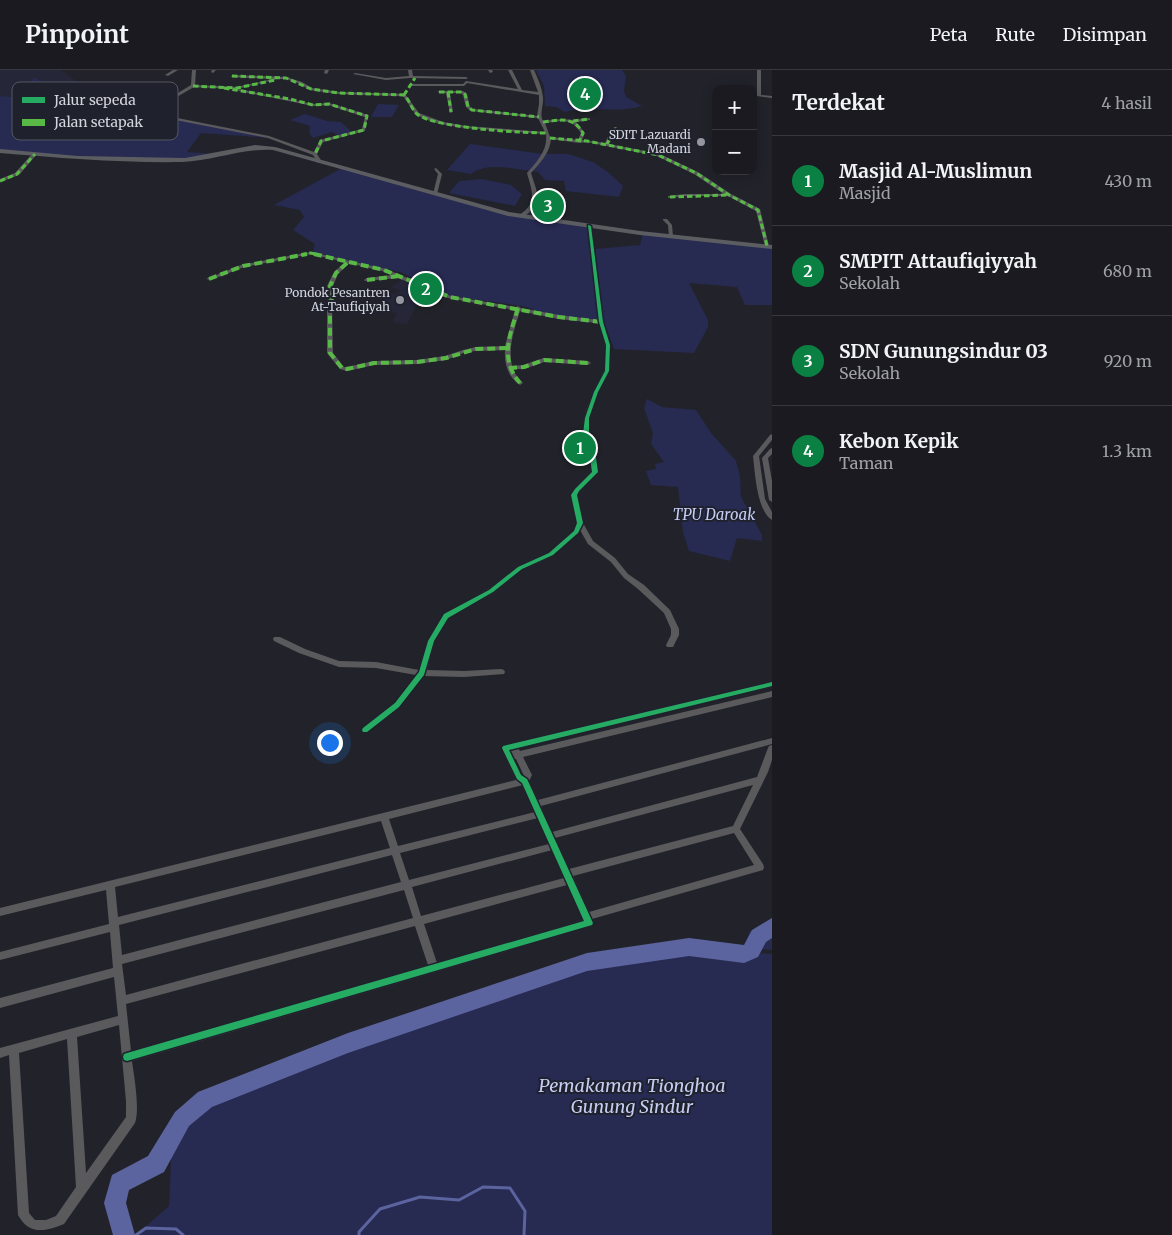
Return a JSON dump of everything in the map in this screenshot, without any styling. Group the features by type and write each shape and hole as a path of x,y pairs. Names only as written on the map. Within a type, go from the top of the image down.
{"main road":[{"path":"0,151 185,160 261,147 280,150 521,216 671,236 769,246"}],"street":[{"path":"167,75 176,70"},
{"path":"193,86 194,70"},
{"path":"404,96 412,85 413,77 410,70"},
{"path":"428,70 428,78"},
{"path":"446,70 446,78"},
{"path":"462,92 465,82 465,70"},
{"path":"510,70 521,91"},
{"path":"532,70 541,90 542,107 539,117"},
{"path":"759,70 759,96 772,97"},
{"path":"355,74 386,79 413,77 446,78 541,94"},
{"path":"232,76 292,80 317,90 404,96 410,101 420,116 474,128 547,133"},
{"path":"224,88 253,86 278,79"},
{"path":"412,85 465,82"},
{"path":"178,95 193,86 224,88 290,99 313,105 329,104 366,116 364,130 321,141 316,154"},
{"path":"438,92 462,92"},
{"path":"448,92 451,112"},
{"path":"462,92 465,94 468,108 472,110 539,117 546,126 550,138"},
{"path":"178,119 269,137 316,154 320,162"},
{"path":"543,122 566,119 579,124 583,132 579,142"},
{"path":"573,121 590,119"},
{"path":"607,144 616,128"},
{"path":"550,138 579,142 588,141 658,155 696,172 729,195 758,210 769,246"},
{"path":"521,216 530,210 535,195 529,173 542,157 550,138"},
{"path":"0,182 17,174 35,154"},
{"path":"435,194 440,174 436,169"},
{"path":"670,197 729,195"},
{"path":"664,220 670,225 671,236"},
{"path":"589,226 601,322 608,345 608,363 607,371 596,392 588,418 586,434 595,472 574,495 580,523 590,542 613,560 626,576 641,587 667,612 675,629 675,635 670,646"},
{"path":"209,279 242,266 311,253 384,270 450,297 559,317 601,322"},
{"path":"347,262 336,273 330,286 333,293 329,300 332,336 330,353 342,368 418,362 454,356 476,349 507,348"},
{"path":"368,280 399,276"},
{"path":"518,308 507,348 509,368 512,376 520,382"},
{"path":"509,368 524,367 544,360 588,363"},
{"path":"772,436 756,456 762,499 772,518"},
{"path":"772,450 766,458 772,500"},
{"path":"365,730 397,705 422,673 431,641 446,616 491,591 520,568 551,554 576,532 580,523"},
{"path":"277,639 302,651 339,664 376,665 422,673 464,674 501,672"},
{"path":"127,1057 589,923 525,781 519,777 514,756 506,748 772,684"},
{"path":"514,756 772,694"},
{"path":"535,804 772,741"},
{"path":"121,1001 418,921 736,829 760,780 772,748"},
{"path":"550,836 760,780"},
{"path":"0,912 525,781"},
{"path":"0,956 395,850 540,814"},
{"path":"384,817 434,968"},
{"path":"586,917 760,867 736,829"},
{"path":"0,1003 118,966 406,885 554,846"},
{"path":"14,1049 24,1215 32,1226 46,1226 60,1220 131,1119 131,1101 110,885"},
{"path":"0,1053 123,1019"},
{"path":"72,1033 82,1188"}],"shaded area":[{"path":"0,70 61,70 77,82 41,82 35,77 29,82 12,82 12,97 0,96"},
{"path":"536,195 568,198 561,219 528,215"},
{"name":"Pondok Pesantren At-Taufiqiyah","path":"403,279 427,289 418,296 418,302 407,324 393,322 397,313 376,310 385,297 401,291 391,287"}],"green space":[{"path":"536,70 622,70 626,76 624,91 626,97 642,106 623,109 584,109 565,112 556,107 545,106 544,86"},
{"path":"35,77 41,82 29,82"},
{"path":"0,96 12,97 12,140 178,140 178,119 270,138 201,133 187,152 229,155 172,160 115,159 0,151"},
{"path":"378,104 399,105 392,117 371,117"},
{"path":"305,114 327,121 341,122 353,133 338,135 332,132 313,138 309,133 310,126 290,120"},
{"path":"470,144 543,154 568,154 593,162 623,186 619,197 566,191 564,181 545,180 538,172 494,167 478,170 471,174 447,170"},
{"path":"342,168 516,215 592,226 595,249 640,245 643,233 772,247 772,305 745,305 737,287 689,283 708,320 708,327 694,353 614,349 605,324 572,321 522,306 451,296 400,272 313,252 315,244 293,230 304,217 300,210 274,205"},
{"path":"481,179 511,185 522,194 515,206 449,193 459,181"},
{"name":"TPU Daroak","path":"647,399 662,407 696,410 711,433 736,461 740,477 741,497 762,535 762,541 737,538 730,561 689,551 683,532 678,487 651,485 646,471 656,469 655,464 664,462 651,444 653,433 644,408"},
{"path":"772,927 772,950 743,948 750,931"},
{"name":"Pemakaman Tionghoa Gunung Sindur","path":"726,951 772,954 772,1235 136,1235 169,1206 172,1138 211,1091 270,1076 473,1000 614,958"}],"waterway":[{"path":"124,1235 115,1203 120,1183 156,1164 182,1119 205,1099 348,1043 587,962 689,947 744,954 751,951 759,936 772,927"},
{"path":"359,1235 359,1232 380,1209 420,1197 459,1200 483,1187 510,1188 525,1211 524,1235"},
{"path":"136,1235 146,1228 176,1229 183,1235"}],"marked path":[{"path":"232,76 286,78 311,89 339,93 404,95 417,114 442,123 466,127 547,133"},
{"path":"404,95 415,78"},
{"path":"193,86 237,88 275,80"},
{"path":"224,88 290,99 313,105 329,104 367,116 364,130 321,141 315,154"},
{"path":"439,92 462,92 465,94 468,107 472,110 539,117"},
{"path":"448,92 451,112"},
{"path":"573,121 589,119"},
{"path":"543,122 571,120 583,133 579,142"},
{"path":"607,144 616,128"},
{"path":"550,138 587,141 658,155 696,173 729,195 758,210 767,246"},
{"path":"0,181 17,174 35,154"},
{"path":"670,197 729,195"},
{"path":"209,279 243,266 311,253 384,270 450,297 559,317 601,322"},
{"path":"347,263 336,273 330,286 333,293 330,306 330,353 342,368 347,369 374,363 417,362 446,358 476,349 507,348"},
{"path":"367,280 399,276"},
{"path":"518,308 509,337 507,357 513,375 520,383"},
{"path":"509,368 524,367 544,360 588,363"}],"cycle path":[{"path":"365,730 397,705 422,673 431,641 446,616 491,591 520,568 551,554 576,532 580,523 574,495 595,472 586,434 587,418 596,392 607,371 608,363 608,345 601,322 589,226"},
{"path":"127,1057 589,923 525,781 519,777 505,748 772,684"}],"place":[{"name":"Kebon Kepik","path":"585,94"},
{"name":"SDIT Lazuardi Madani","path":"701,142"},
{"name":"SDN Gunungsindur 03","path":"548,206"},
{"name":"SMPIT Attaufiqiyyah","path":"426,289"},
{"name":"Pondok Pesantren At-Taufiqiyah","path":"400,300"},
{"name":"Masjid Al-Muslimun","path":"580,448"}]}
